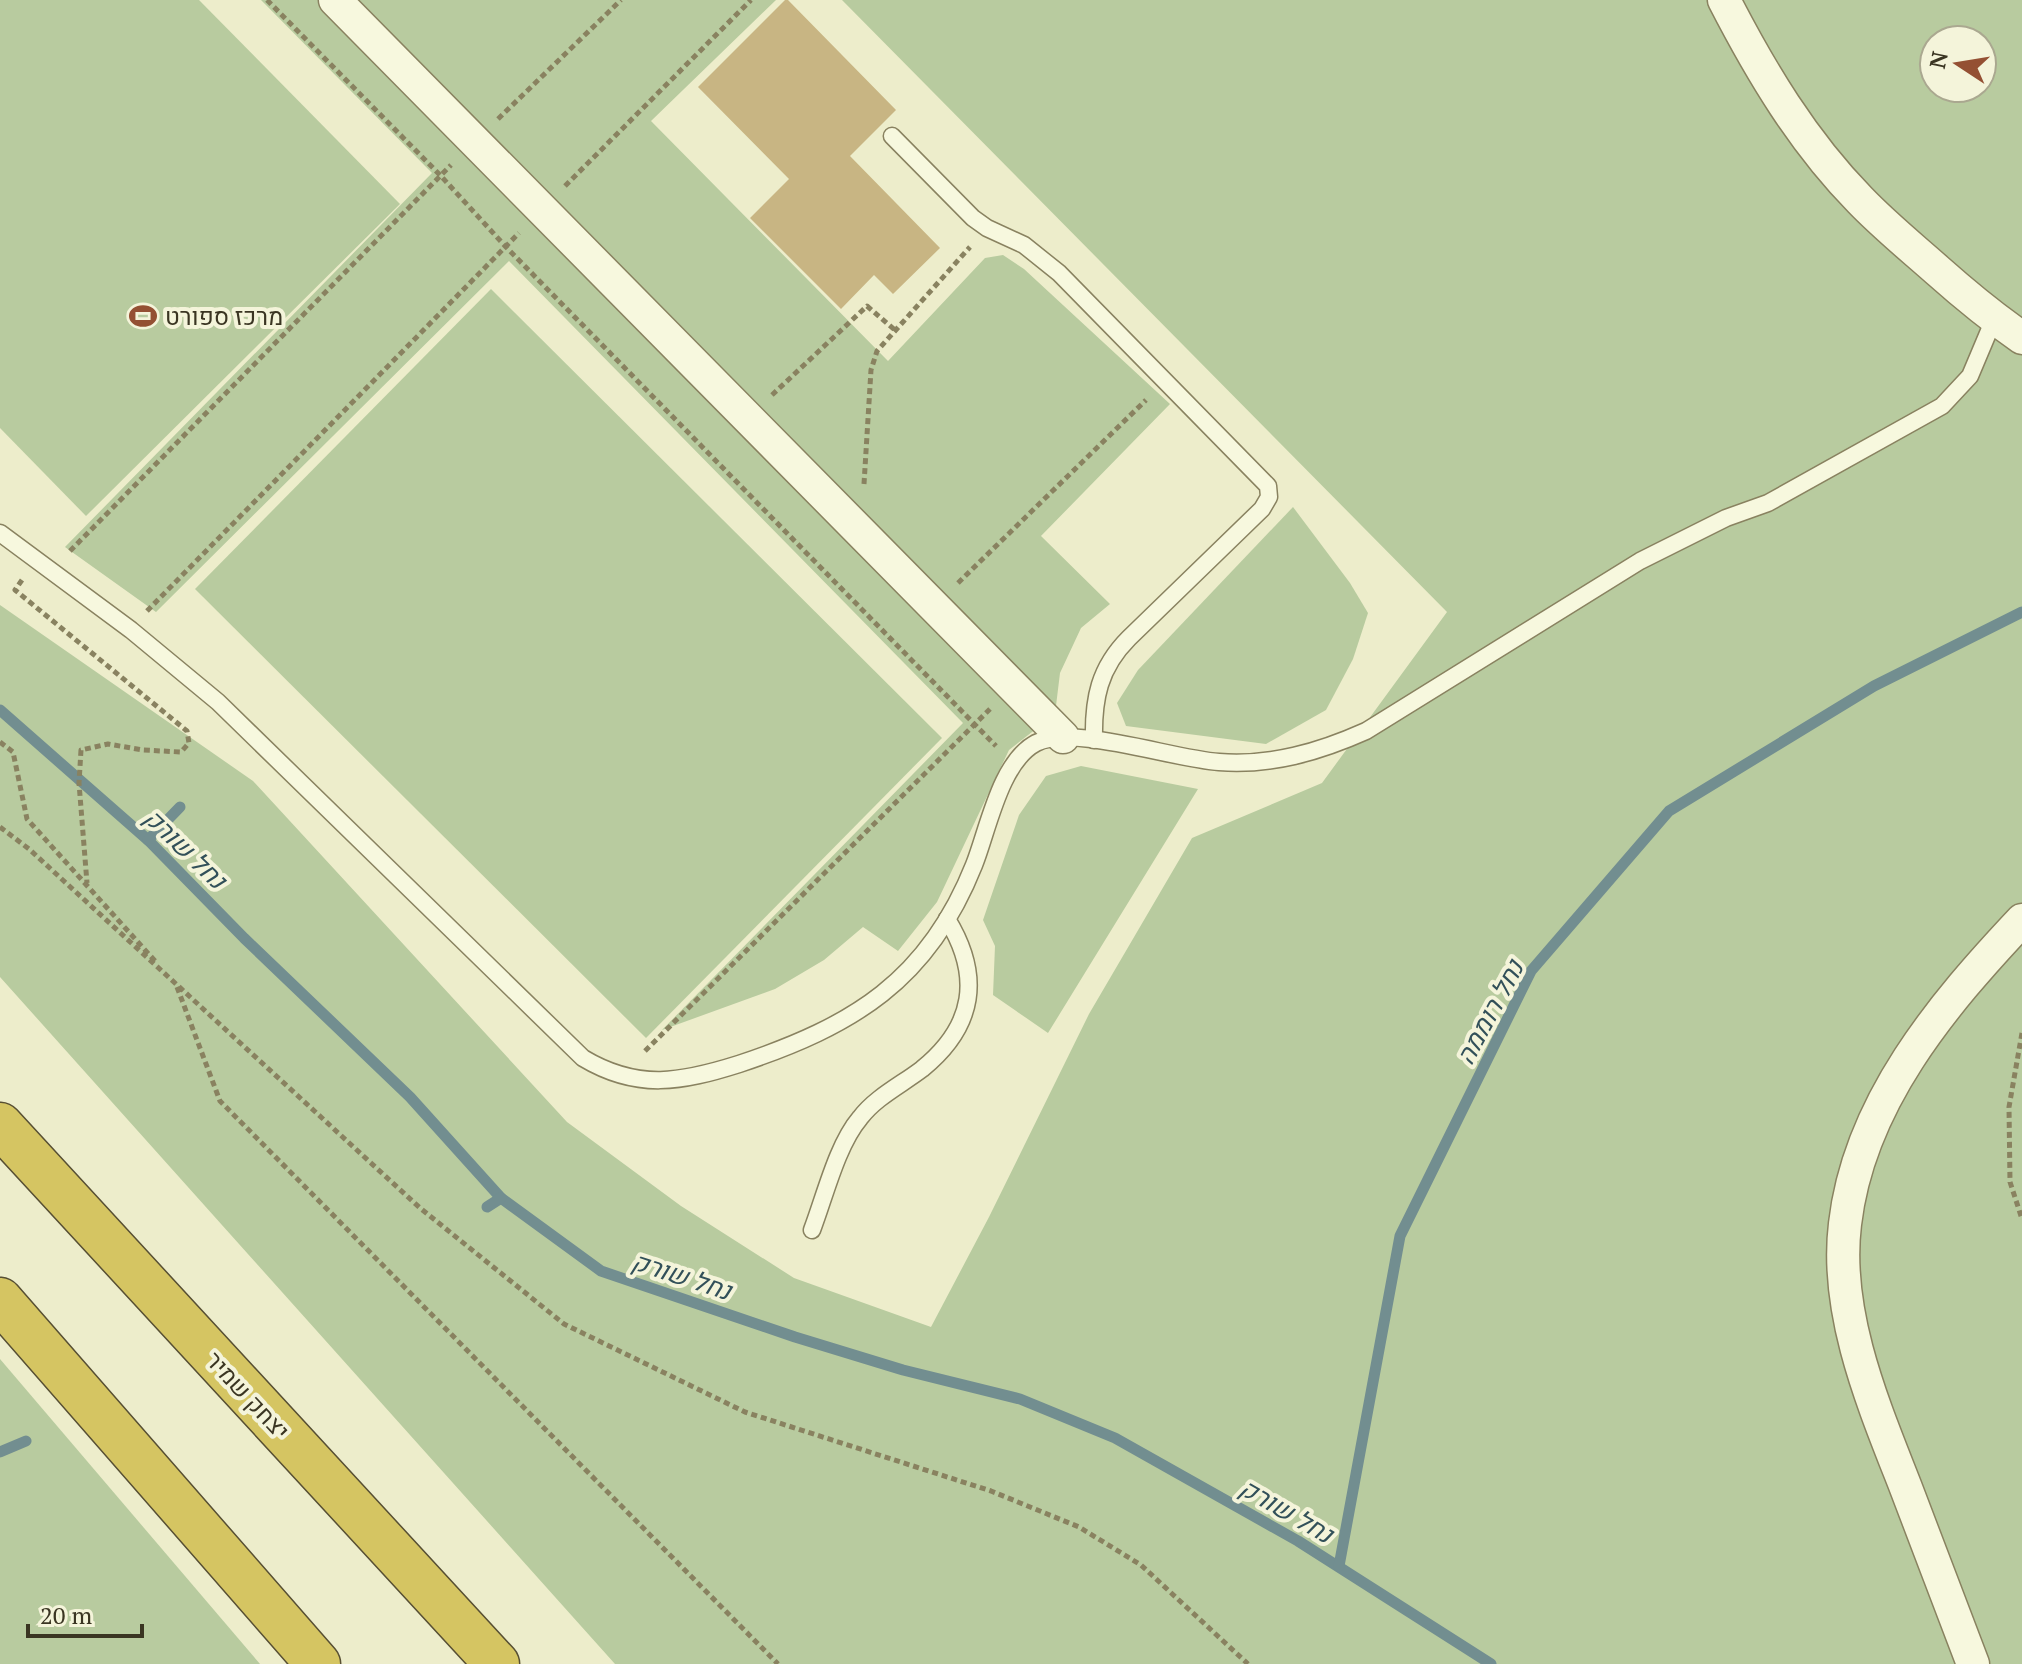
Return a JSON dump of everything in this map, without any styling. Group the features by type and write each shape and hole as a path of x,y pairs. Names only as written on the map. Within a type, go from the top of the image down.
{"highway":[{"name":"יצחק שמיר","path":"0,1125 492,1659"},
{"path":"0,1300 318,1664"}],"street":[{"path":"335,0 1013,685 1079,738"},
{"path":"1724,0 1788,112 1859,200 1994,319 2022,338"},
{"path":"1973,1664 1873,1405 1855,1342 1844,1283 1844,1225 1858,1162 1906,1060 1942,1012 2022,920"}],"lane":[{"path":"892,136 973,218 1024,245 1059,273 1268,486 1269,497 1262,509 1112,657 1101,676 1079,738"},
{"path":"0,533 129,629 236,717 571,1048 596,1065 621,1076 662,1081 705,1075 783,1049 850,1018 891,986 920,956 947,919 974,865 1014,764 1021,754 1038,742 1079,738 1195,760 1248,763 1309,753 1366,731 1640,561 1715,523 1768,503 1942,406 1970,376 1994,319"},
{"path":"812,1230 854,1125 869,1107 935,1057 958,1028 969,995 970,977 960,940 947,919"}],"path":[{"path":"267,0 1014,764"},
{"path":"51,570 440,175 621,0"},
{"path":"129,629 751,0"},
{"path":"861,532 871,370 877,351 987,228"},
{"path":"748,418 867,306 896,331"},
{"path":"934,606 1166,381"},
{"path":"36,559 15,590 187,731 189,743 181,752 108,744 81,750 79,783 87,885"},
{"path":"621,1076 1013,685"},
{"path":"0,742 13,752 27,819 175,983 220,1101 778,1664"},
{"path":"0,827 29,849 420,1208 564,1324 745,1412 991,1491 1079,1527 1141,1565 1248,1664"},
{"path":"2022,1033 2009,1107 2010,1182 2022,1219"}],"green space":[{"name":"מרכז ספורט","path":"0,0 199,0 400,204 86,516 0,428"},
{"path":"261,0 776,0 651,121 888,361 985,258 1003,255 1024,269 1170,404 1041,536 1110,604 1081,628 1060,673 1055,714 1009,750 937,902 898,951 863,927 824,960 775,989 662,1030 963,723 509,261 156,612 65,547 432,173"},
{"path":"842,0 2022,0 2022,1664 615,1664 0,977 0,605 253,781 567,1122 681,1206 794,1278 931,1327 1089,1014 1192,838 1322,783 1447,612"},
{"path":"491,289 942,738 646,1038 195,589"},
{"path":"1293,507 1350,583 1368,613 1353,659 1326,710 1266,744 1126,726 1117,703 1138,670"},
{"path":"1081,766 1198,789 1048,1033 993,995 995,946 983,920 1019,815 1046,776"},
{"path":"0,1359 260,1664 0,1664"}],"building":[{"path":"785,0 896,110 850,156 940,248 893,294 874,275 841,309 750,218 789,179 698,87"}],"waterway":[{"name":"נחל רוממה","path":"1339,1566 1400,1236 1531,971 1669,811 1874,686 2022,612"},
{"name":"נחל שורק","path":"0,710 148,840 244,938 410,1097 501,1198 601,1271 903,1370 1020,1399 1115,1438 1298,1541 1491,1664"},
{"path":"148,840 180,807"},
{"path":"487,1207 501,1198"},
{"path":"0,1452 26,1441"}],"place":[{"name":"מרכז ספורט","path":"143,316"}]}
